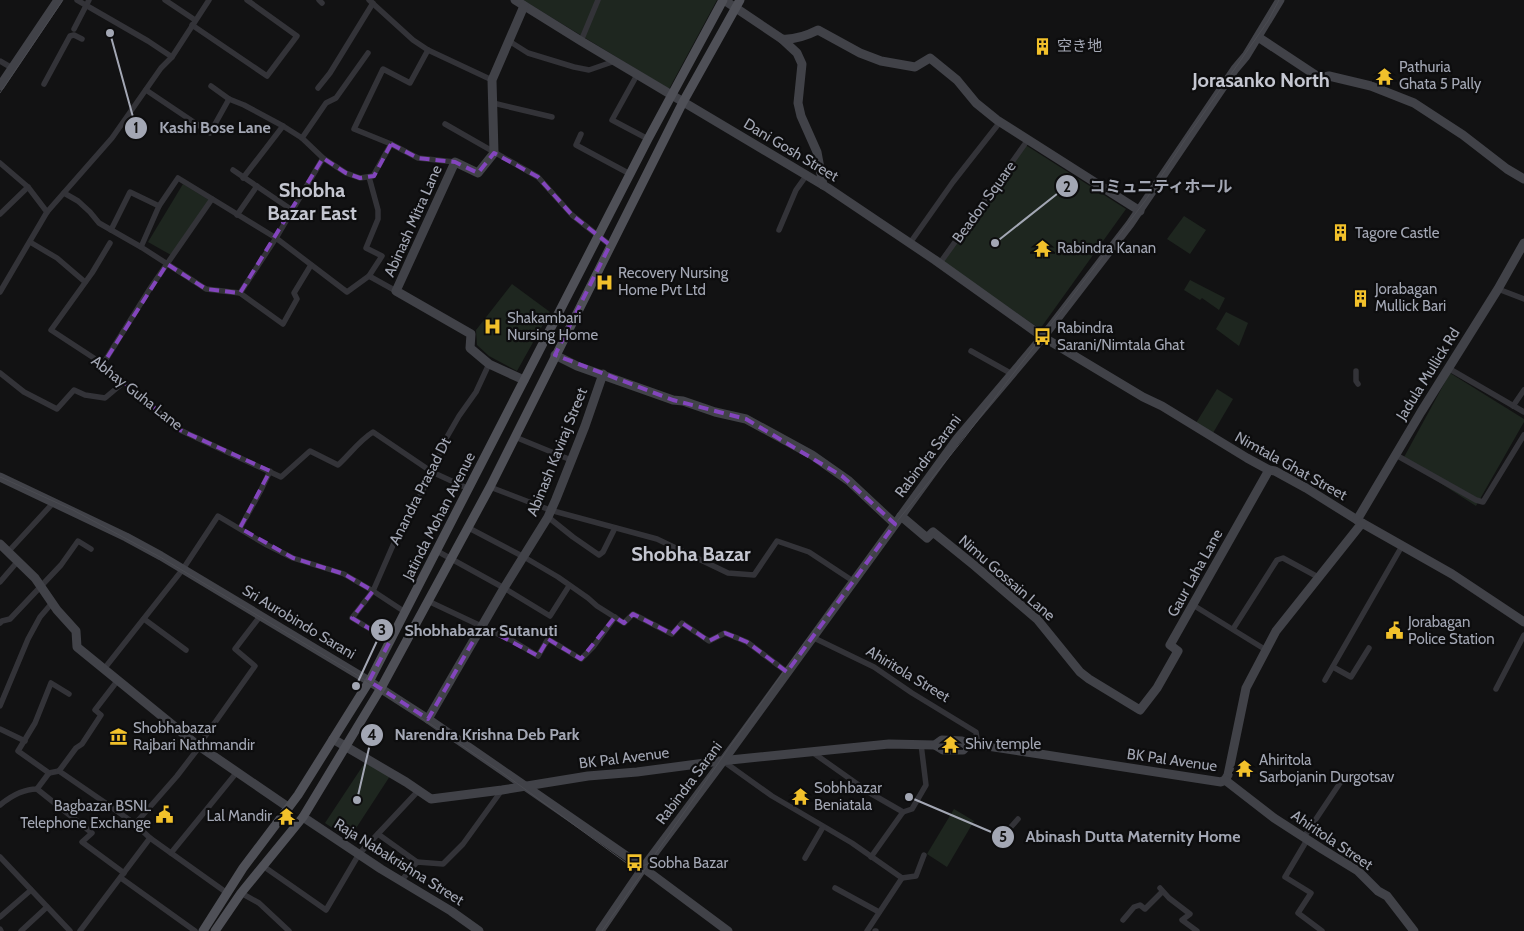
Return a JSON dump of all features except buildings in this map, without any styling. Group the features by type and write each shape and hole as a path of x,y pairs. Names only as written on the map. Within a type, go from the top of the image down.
{"main road":[{"name":"Jatinda Mohan Avenue","path":"203,931 227,893 298,795 369,681 648,139 724,0"},
{"path":"215,931 241,893 303,818 381,688 490,486 683,102 738,4"}],"street":[{"path":"0,86 58,0"},
{"path":"77,0 87,3 172,57"},
{"path":"164,0 267,76 297,36 247,0"},
{"path":"0,290 47,212 112,138 161,68 172,57 209,0"},
{"name":"Dani Gosh Street","path":"515,0 526,3 581,41 823,186 940,263 1044,337"},
{"path":"581,41 598,0"},
{"path":"724,0 738,4 797,53 802,64 798,103 801,116 817,152 823,186"},
{"name":"Rabindra Sarani","path":"600,931 643,868 957,439 1044,337 1140,211 1258,37 1280,0"},
{"path":"318,88 330,73 371,2 413,40 428,50 492,80"},
{"path":"74,29 87,3"},
{"path":"428,50 410,83 383,69 354,129 391,144 418,158 455,162 478,173 494,153 492,80 526,3"},
{"path":"782,39 791,40 818,30 860,53 881,61 915,67 930,58 957,80 976,104 1000,122 1140,211"},
{"path":"44,84 70,36 74,35 82,39"},
{"path":"1258,37 1320,78 1329,76 1371,86 1414,103 1524,179"},
{"path":"509,41 528,53 589,70 615,61"},
{"path":"302,138 326,104 336,98 368,53"},
{"path":"0,61 12,68"},
{"path":"638,75 612,120 648,139"},
{"path":"211,86 229,99 283,126 302,138 323,158 346,173 360,178 372,176 375,173 391,144"},
{"path":"146,90 210,133 229,99"},
{"path":"493,103 552,117"},
{"path":"910,243 953,182 1000,122"},
{"path":"445,124 538,177 572,215 610,245"},
{"path":"243,178 283,126"},
{"path":"581,134 576,145 630,174"},
{"name":"Beadon Square","path":"940,263 1027,140"},
{"path":"240,293 276,238 323,158"},
{"name":"Abinash Mitra Lane","path":"396,291 455,162"},
{"path":"0,163 28,187 47,212"},
{"path":"233,170 292,210"},
{"path":"779,230 796,190 806,176"},
{"path":"141,247 159,206 178,178 276,238 347,292 369,276 382,256 366,248 378,219 378,210 369,177"},
{"path":"237,215 257,186"},
{"path":"0,214 28,187"},
{"path":"111,230 130,192 159,206"},
{"path":"64,194 78,201 99,224 141,247 206,289 240,293 283,324 298,299 294,294 311,265"},
{"path":"103,364 151,287 212,199"},
{"path":"30,242 57,258 85,282 110,243"},
{"name":"Jadula Mullick Rd","path":"1359,521 1396,454 1524,244"},
{"path":"369,276 471,334 470,348 489,364 524,380"},
{"name":"Abhay Guha Lane","path":"85,282 51,330 103,364 180,430 280,477 310,451 338,465 365,437 373,432 432,472"},
{"path":"1498,289 1524,299"},
{"name":"Nimtala Ghat Street","path":"1044,337 1143,397 1162,406 1269,470 1275,471 1306,488 1359,521 1452,574 1524,622"},
{"path":"971,351 1012,374"},
{"path":"555,355 577,366 673,400 683,401 715,412 746,418 812,455 834,470 895,524"},
{"name":"Anandra Prasad Dt","path":"390,641 352,618 372,591 394,543 432,472 444,442 476,392 489,364"},
{"path":"1448,368 1524,412"},
{"path":"1356,370 1353,377 1358,384"},
{"path":"0,373 24,392 57,409 74,390 85,395 105,398 124,382"},
{"name":"Abinash Kaviraj Street","path":"428,719 549,513 603,374"},
{"path":"1514,406 1524,390"},
{"path":"1396,454 1476,500 1483,502 1524,436"},
{"path":"515,437 571,460"},
{"name":"Gaur Laha Lane","path":"1158,688 1178,651 1170,645 1269,470"},
{"path":"240,528 270,472"},
{"path":"432,472 469,489"},
{"name":"Sri Aurobindo Sarani","path":"0,477 126,537 261,615 381,688 643,868 728,931"},
{"path":"490,486 549,513 657,539 728,573 754,575 777,541 810,552 853,581"},
{"path":"8,552 54,502"},
{"path":"549,513 573,537 599,555 603,552 615,528"},
{"path":"104,669 183,569 218,516 293,558 344,574 405,612"},
{"name":"Nimu Gossain Lane","path":"901,516 927,538 933,532 1037,619 1080,672 1089,679 1140,710 1158,688"},
{"name":"BK Pal Avenue","path":"333,739 431,799 588,776 889,744 935,744 942,740 962,741 973,745 1221,782 1228,775 1246,688 1276,631 1318,578 1359,521"},
{"path":"467,527 524,557 624,623 633,614 672,634 682,623 709,641 725,633 747,642 787,672"},
{"path":"0,623 10,619 61,565 78,541 91,549"},
{"path":"0,544 35,578 52,603 76,631 77,648 199,745 288,807"},
{"path":"1325,680 1402,546"},
{"path":"437,551 550,616 569,586"},
{"path":"1233,629 1277,560 1283,558 1318,578"},
{"path":"0,582 18,561"},
{"path":"428,601 512,641 538,656 548,639 581,659 615,617"},
{"path":"0,706 3,694 28,639 40,617 52,603"},
{"path":"1193,605 1266,650"},
{"path":"135,824 177,776 255,666 235,649 261,615"},
{"path":"144,619 186,650"},
{"path":"1496,689 1524,635"},
{"name":"Ahiritola Street","path":"812,637 874,667 912,693 976,732 973,745"},
{"path":"1333,667 1351,677 1370,648"},
{"path":"37,789 50,773 59,771 76,748 82,744 101,715 95,710 118,680"},
{"path":"50,773 18,750 35,723 51,683 69,694"},
{"path":"0,729 25,741"},
{"path":"871,856 903,812 912,810 926,785 922,744"},
{"path":"812,752 870,793 903,812"},
{"path":"722,761 772,796 852,843 902,878 916,876 924,855"},
{"path":"59,771 135,824 150,838 227,893"},
{"path":"171,853 237,772"},
{"path":"1322,931 1298,913 1312,893 1285,877 1306,838 1344,777"},
{"name":"Ahiritola Street","path":"1225,780 1274,818 1358,871 1378,892 1387,896 1414,931"},
{"path":"0,805 27,789 37,789 92,833 82,842 122,876 195,931"},
{"path":"263,866 326,910 359,854 419,790"},
{"path":"378,834 417,862 443,864 463,844 502,790"},
{"name":"Raja Nabakrishna Street","path":"303,818 400,881 451,911 473,929"},
{"path":"1002,837 1018,819"},
{"path":"806,858 824,827"},
{"path":"80,931 150,838"},
{"path":"0,857 70,931"},
{"path":"400,881 417,862"},
{"path":"867,931 902,878"},
{"path":"835,888 879,912"},
{"path":"0,917 31,890"},
{"path":"1123,920 1134,907 1140,905 1145,909 1161,890 1168,898 1190,914 1182,920 1197,931"},
{"path":"241,893 258,903 289,931"},
{"path":"21,931 47,907"}],"highlighted area":[{"path":"391,144 418,158 455,162 478,173 494,153 538,177 572,215 610,245 555,355 673,400 746,419 842,476 895,524 787,672 747,642 725,633 709,641 682,623 672,634 633,614 624,623 615,617 581,659 548,639 538,656 482,626 428,719 369,681 390,641 352,618 373,591 344,574 293,558 240,528 270,471 180,430 103,364 167,264 206,289 240,293 323,158 346,173 360,178 374,176"}],"shaded area":[{"path":"523,0 717,0 669,89"},
{"path":"1024,144 1126,209 1040,329 939,260"},
{"path":"183,184 209,200 171,255 148,242"},
{"path":"1184,216 1206,230 1190,254 1167,239"},
{"path":"1190,280 1225,298 1219,310 1202,298 1200,300 1184,290"},
{"path":"512,284 550,312 517,371 489,356 477,345 476,330"},
{"path":"1226,312 1248,323 1239,346 1216,329"},
{"path":"1450,373 1524,419 1476,506 1403,459"},
{"path":"1217,389 1233,399 1213,433 1196,423"},
{"path":"366,761 390,776 349,839 325,823"},
{"path":"954,809 974,821 947,867 927,854"}],"tram line":[{"path":"0,93 63,0"},
{"path":"602,931 728,749 805,642 882,540 962,441 1145,201 1268,21 1279,0"},
{"path":"0,477 73,510 160,557 362,678 500,771 625,862 638,866 651,863"}],"place":[{"name":"Kashi Bose Lane","path":"110,33"},
{"name":"空き地","path":"1043,46"},
{"name":"Pathuria Ghata 5 Pally","path":"1385,76"},
{"name":"Tagore Castle","path":"1341,233"},
{"name":"コミュニティホール","path":"995,243"},
{"name":"Rabindra Kanan","path":"1043,248"},
{"name":"Recovery Nursing Home Pvt Ltd","path":"604,282"},
{"name":"Jorabagan Mullick Bari","path":"1361,298"},
{"name":"Shakambari Nursing Home","path":"493,327"},
{"name":"Rabindra Sarani/Nimtala Ghat","path":"1043,337"},
{"name":"Jorabagan Police Station","path":"1394,631"},
{"name":"Shobhabazar Sutanuti","path":"356,686"},
{"name":"Shobhabazar Rajbari Nathmandir","path":"119,737"},
{"name":"Shiv temple","path":"951,744"},
{"name":"Ahiritola Sarbojanin Durgotsav","path":"1245,769"},
{"name":"Sobhbazar Beniatala","path":"800,797"},
{"name":"Abinash Dutta Maternity Home","path":"909,797"},
{"name":"Narendra Krishna Deb Park","path":"357,800"},
{"name":"Bagbazar BSNL Telephone Exchange","path":"165,815"},
{"name":"Lal Mandir","path":"286,816"},
{"name":"Sobha Bazar","path":"635,863"}],"district":[{"name":"Jorasanko North","path":"1261,80"},
{"name":"Shobha Bazar East","path":"312,202"},
{"name":"Shobha Bazar","path":"691,554"}]}
